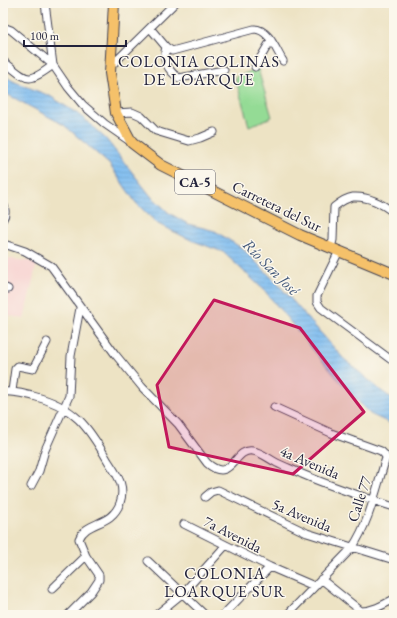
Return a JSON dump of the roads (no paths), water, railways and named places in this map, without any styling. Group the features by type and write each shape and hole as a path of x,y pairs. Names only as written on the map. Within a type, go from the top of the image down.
{"highway":[{"name":"Carretera del Sur","path":"114,5 110,73 116,113 132,143 161,165 300,235 394,274"}],"street":[{"path":"45,3 53,65"},
{"path":"110,67 175,3"},
{"path":"3,27 11,30 53,65 83,105 105,124 132,143"},
{"path":"150,28 166,47 172,51 254,29 262,31 271,40 283,61"},
{"path":"255,67 271,40"},
{"path":"166,47 164,54 165,62 172,73 179,78 224,70"},
{"path":"3,61 24,78 34,78 53,65"},
{"path":"116,113 132,112 140,116 156,131 189,141 214,132"},
{"path":"394,212 375,200 353,197 334,207 333,240 335,250 317,296 317,302 321,308 394,361"},
{"path":"3,204 5,208 5,216 3,219"},
{"path":"3,247 7,246 25,251 51,266 80,308 71,356 69,396 45,450 39,471 31,486"},
{"name":"4a Avenida","path":"80,308 142,387 178,424 212,468 223,470 228,468 243,452 249,450 255,451 276,463 312,478 394,507"},
{"path":"12,391 15,369 18,366 33,370 47,342"},
{"path":"3,392 12,391 47,399 76,416 92,434 120,481 123,490 115,513 108,520 86,529 81,533 79,539 86,556 99,574 100,580 91,592 68,615"},
{"name":"Calle 77","path":"274,407 331,433 381,451 386,458 365,525 352,548 287,615"},
{"name":"5a Avenida","path":"206,497 211,492 218,490 307,533 394,560"},
{"name":"7a Avenida","path":"184,524 270,567 314,586"},
{"path":"156,615 182,593 226,545"},
{"path":"52,589 86,556"},
{"path":"148,562 205,615"},
{"path":"223,615 270,567"},
{"path":"322,579 361,611 368,611 394,599"}],"water":[{"path":"3,75 15,82 50,96 81,116 106,139 150,195 169,213 188,224 215,231 243,249 277,283 343,358 394,400 394,425 370,414 334,375 264,290 223,252 191,240 158,224 136,203 109,164 64,125 3,92"}],"district":[{"name":"COLONIA COLINAS DE LOARQUE","path":"199,70"},
{"name":"COLONIA LOARQUE SUR","path":"225,582"}],"water label":[{"name":"Río San José","path":"271,267"}]}
